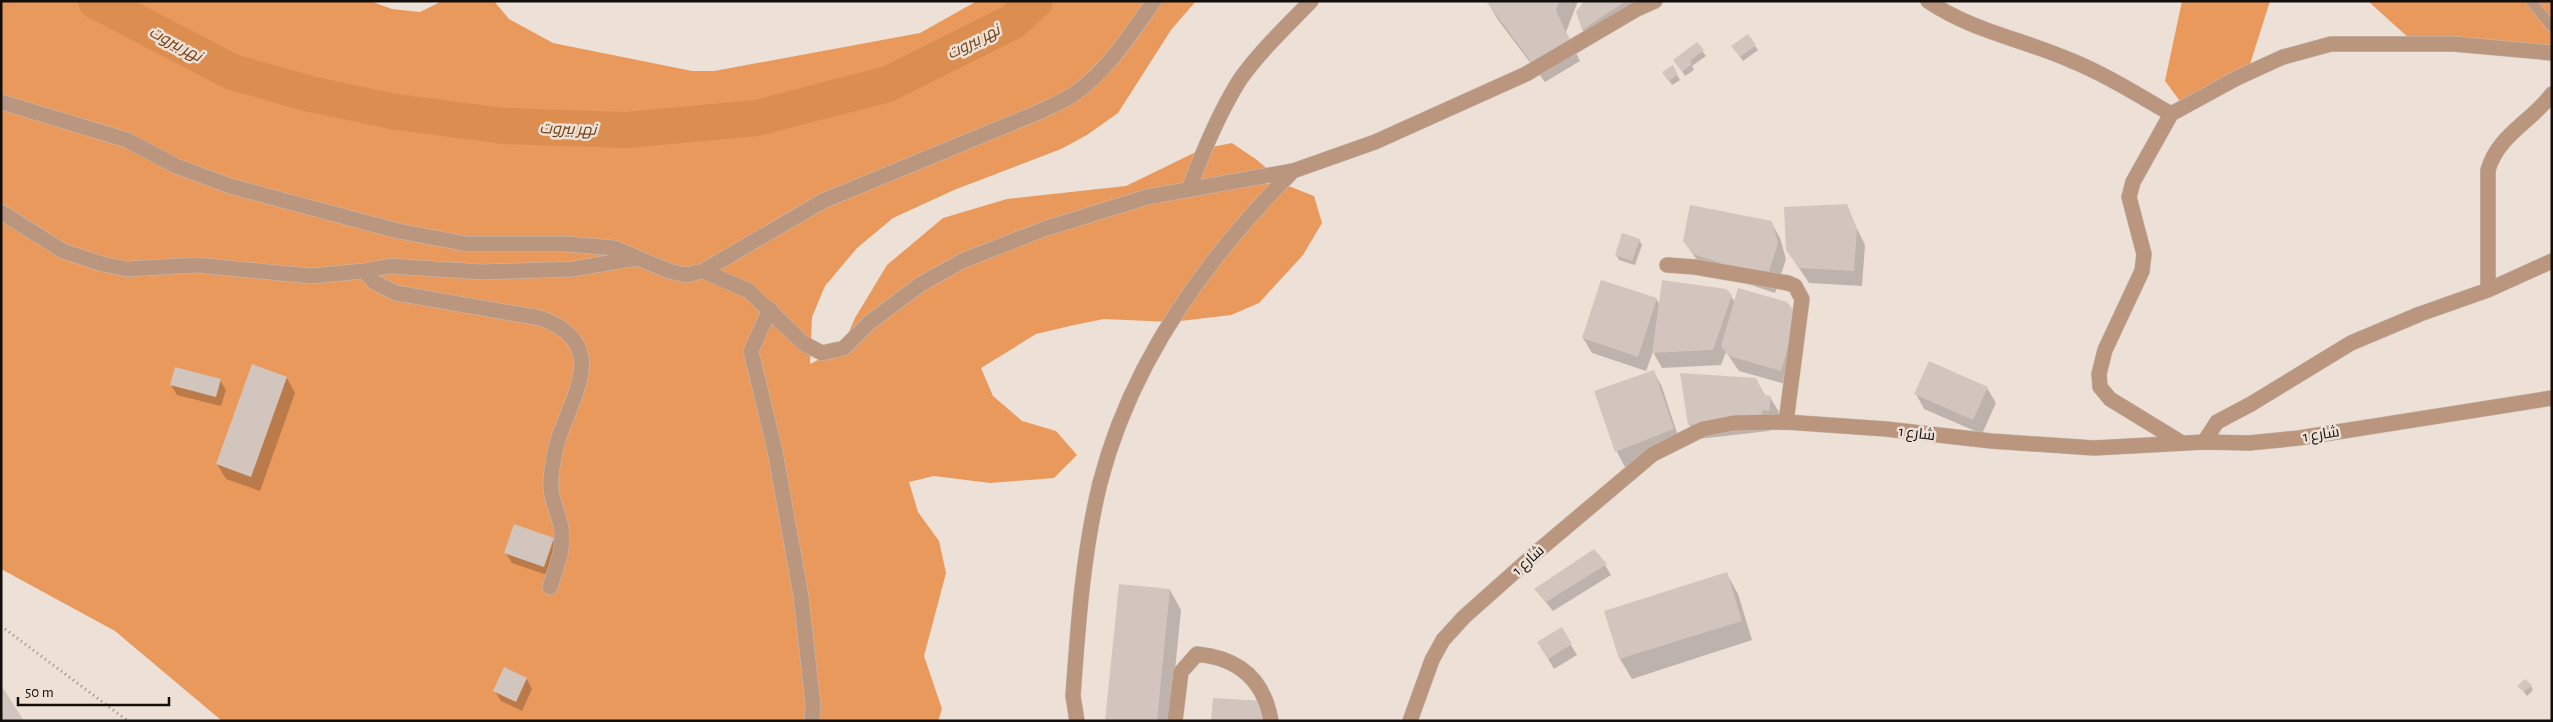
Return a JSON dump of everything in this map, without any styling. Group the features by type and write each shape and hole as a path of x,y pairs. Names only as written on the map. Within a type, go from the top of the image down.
{"street":[{"path":"1,102 127,140 176,166 230,186 398,231 467,244 566,244 614,248 669,272 686,275 703,271 824,201 1040,112 1072,95 1096,76 1120,50 1154,1"},
{"path":"1189,188 1216,121 1240,80 1263,51 1311,1"},
{"path":"703,271 749,291 770,309 803,343 822,353 844,348 869,323 921,284 962,261 1044,229 1147,197 1293,170 1375,142 1526,74 1635,10 1655,1"},
{"path":"1928,1 1944,12 1987,32 2070,59 2129,89 2171,114"},
{"path":"2182,443 2110,400 2100,387 2099,374 2105,350 2142,271 2144,254 2129,197 2133,182 2171,114 2237,78 2283,56 2332,44 2454,44 2552,53"},
{"path":"2488,290 2488,170 2492,157 2502,142 2552,94"},
{"path":"1077,721 1073,696 1089,544 1100,481 1116,434 1140,375 1209,264 1249,214 1293,170"},
{"path":"1,212 63,251 102,264 127,269 196,266 311,276 364,271 390,266 482,272 572,269 639,258"},
{"path":"2204,442 2217,422 2251,404 2351,343 2420,314 2488,290 2552,260"},
{"path":"1667,265 1695,267 1788,283 1800,292 1802,299 1801,309 1786,422"},
{"path":"364,271 374,282 396,294 540,318 564,329 579,347 583,364 578,391 559,439 551,480 553,503 561,528 561,554 550,587"},
{"path":"770,309 751,350 775,451 801,596 813,705 812,721"},
{"name":"شارع 1","path":"1410,721 1432,660 1443,640 1464,617 1538,551 1653,454 1703,428 1734,423 1786,422 2094,448 2204,442 2249,443 2300,438 2552,398"},
{"path":"1175,721 1181,672 1197,654 1217,656 1236,665 1252,678 1262,690 1271,721"}],"lane":[{"path":"2531,1 2552,27"}],"path":[{"path":"1,626 128,721"}],"shaded area":[{"path":"1,1 370,1 392,9 420,12 442,1 494,1 509,19 553,43 692,71 714,71 920,33 977,1 1196,1 1171,30 1118,113 1087,135 1061,149 954,190 893,218 857,248 825,286 812,317 810,364 842,348 855,318 887,265 943,218 1007,199 1126,186 1202,149 1232,143 1257,160 1286,185 1314,196 1322,223 1303,255 1259,303 1231,315 1172,322 1104,319 1074,325 1036,334 981,368 993,396 1022,421 1056,431 1077,455 1054,478 990,483 934,476 909,482 918,512 939,541 946,573 924,656 942,709 938,721 222,721 115,631 1,569"},
{"path":"2182,1 2270,1 2245,80 2185,108 2165,81"},
{"path":"2368,1 2552,1 2552,46 2422,50"}],"building":[{"path":"1486,1 1559,1 1556,11 1570,41 1532,63"},
{"path":"1584,1 1626,1 1582,30 1576,12"},
{"path":"1748,34 1756,45 1740,57 1731,46"},
{"path":"1697,42 1704,50 1690,61 1692,64 1682,72 1673,60"},
{"path":"1673,65 1678,75 1668,81 1662,72"},
{"path":"1847,204 1857,229 1854,271 1799,268 1786,250 1784,207"},
{"path":"1690,205 1772,221 1778,243 1767,278 1693,254 1683,241"},
{"path":"1622,233 1640,239 1632,261 1615,255"},
{"path":"1601,280 1657,298 1638,357 1582,338"},
{"path":"1662,280 1726,289 1732,295 1713,350 1652,353"},
{"path":"1738,288 1787,302 1797,315 1781,371 1729,356 1721,346"},
{"path":"1929,361 1988,387 1973,420 1914,394"},
{"path":"252,364 287,377 251,477 216,464"},
{"path":"175,367 221,379 216,397 170,385"},
{"path":"1654,370 1674,429 1615,452 1594,391"},
{"path":"1680,373 1756,378 1764,395 1771,396 1769,411 1763,410 1760,416 1688,425"},
{"path":"514,524 554,538 544,567 504,553"},
{"path":"1594,549 1607,564 1546,602 1534,589"},
{"path":"1727,572 1742,621 1619,659 1604,611"},
{"path":"1119,584 1170,589 1157,721 1105,721"},
{"path":"1562,627 1572,644 1548,659 1537,642"},
{"path":"504,667 527,678 516,702 493,691"},
{"path":"2525,679 2532,685 2524,692 2517,686"},
{"path":"1,685 24,721 1,721"},
{"path":"1213,698 1264,701 1263,721 1211,721"}],"waterway":[{"name":"نهر بيروت","path":"96,1 232,72 310,94 396,112 504,126 626,130 757,118 888,84 1012,22 1035,1"}]}
